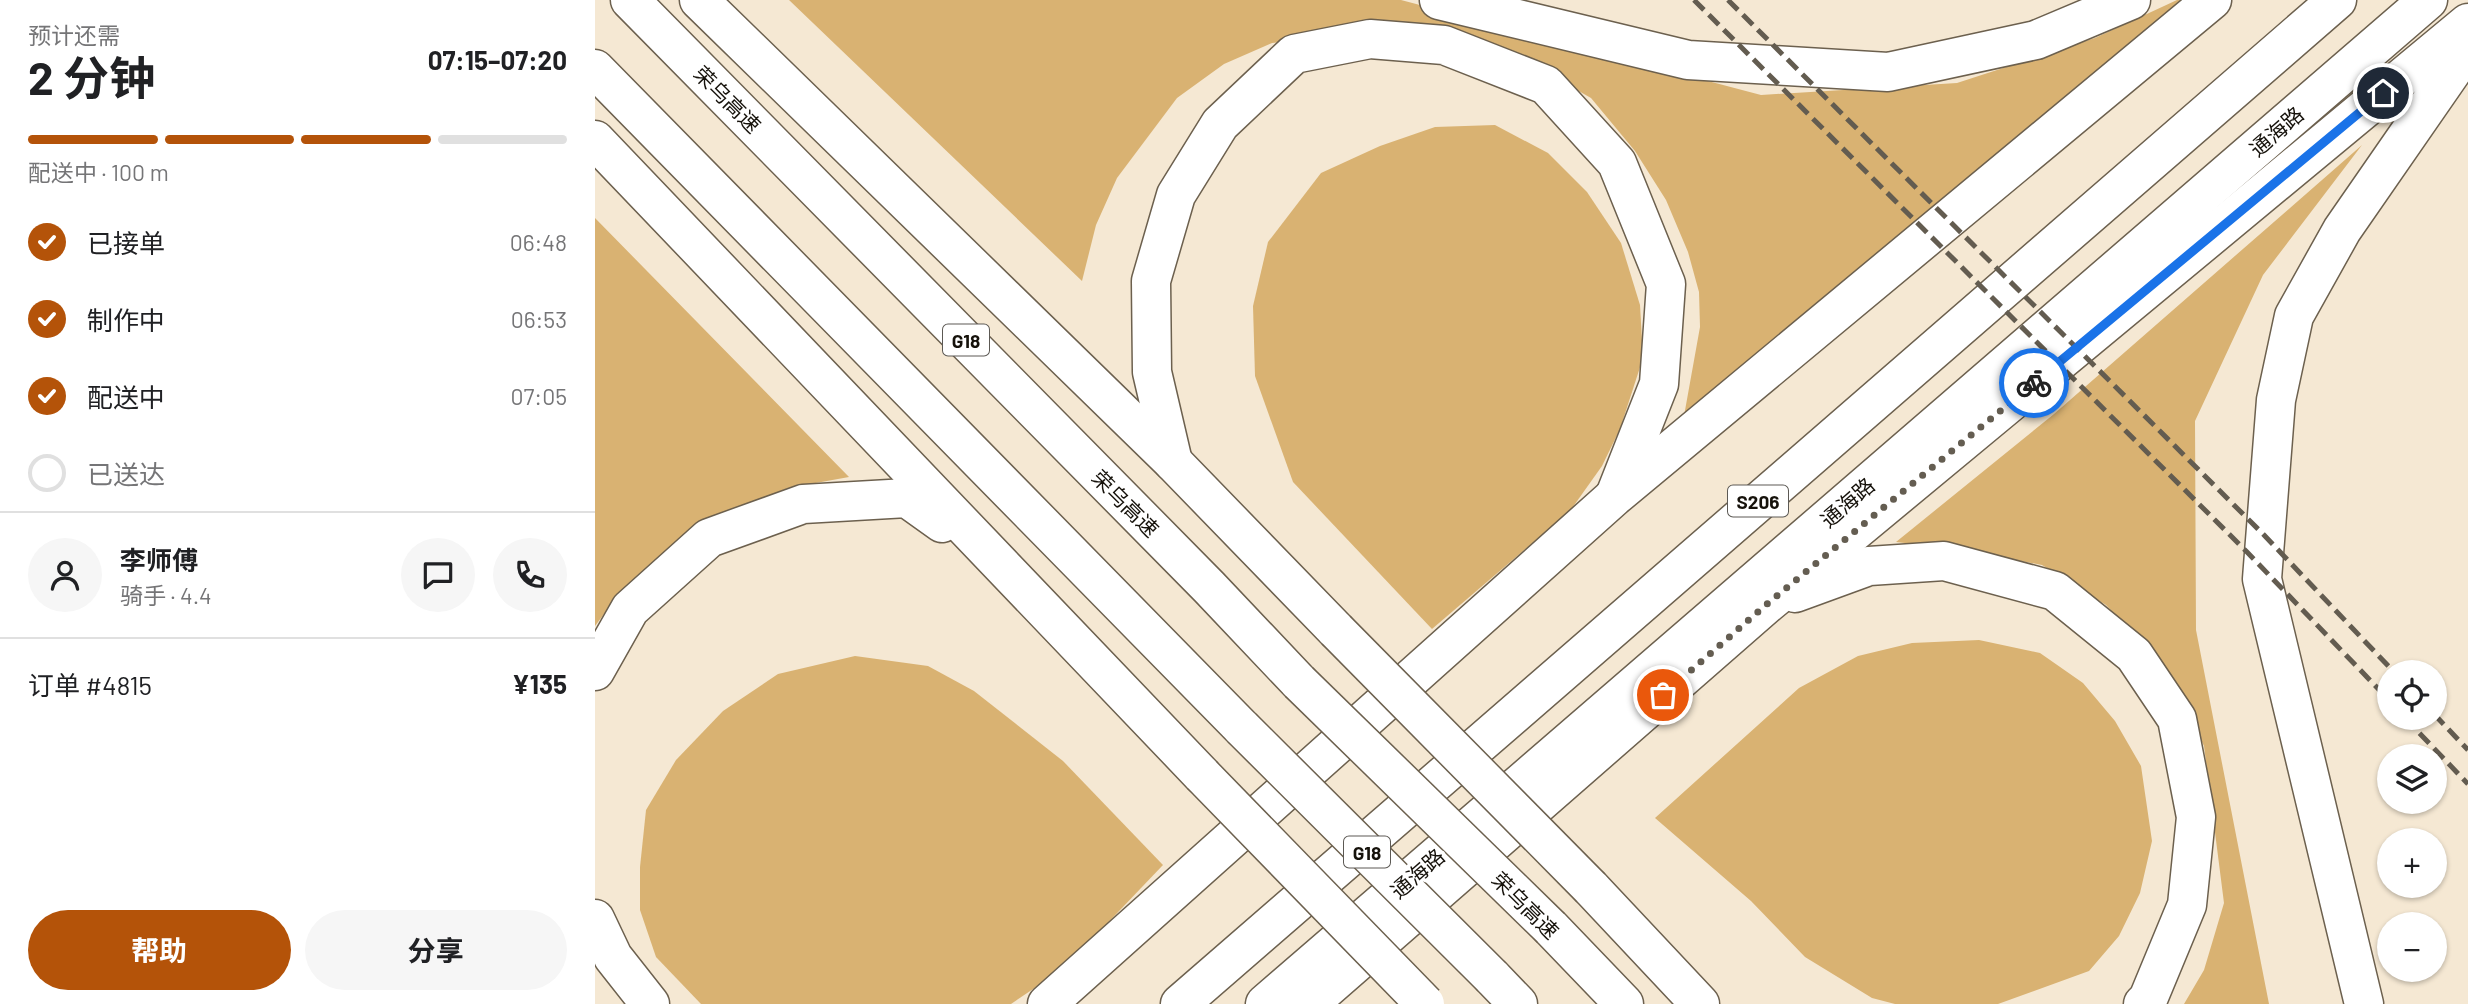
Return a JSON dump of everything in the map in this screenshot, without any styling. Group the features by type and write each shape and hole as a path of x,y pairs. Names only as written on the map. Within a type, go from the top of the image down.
{"main road":[{"name":"荣乌高速","path":"630,0 1209,587 1299,682 1551,928 1624,1004"},
{"path":"699,0 1173,462 1591,888 1700,1004"},
{"path":"1439,0 1688,60 1888,72 2036,40 2131,0"},
{"path":"1047,1004 1614,497 2212,0"},
{"name":"S206","path":"1180,1004 2337,0"},
{"name":"通海路","path":"1265,1004 2428,0"},
{"path":"1309,1004 1767,604 2468,23"},
{"path":"1173,462 1152,372 1151,281 1176,195 1220,124 1294,54 1370,39 1444,45 1546,85 1617,163 1666,285 1659,384 1614,497"},
{"path":"2364,1004 2262,579 2276,400 2294,316 2342,230 2468,48"},
{"name":"G18","path":"595,69 1505,991"},
{"path":"595,140 1004,569 1425,1004"},
{"path":"595,671 630,609 709,538 803,504 907,498 1004,569"},
{"path":"1767,604 1868,566 1944,561 2056,591 2134,655 2177,719 2196,817 2187,905 2148,999 2143,1004"},
{"path":"595,919 613,957 650,1004"}],"shaded area":[{"path":"789,0 1401,0 1761,95 1957,83 2095,38 2177,0 2184,0 1684,416 1700,327 1699,292 1688,252 1666,200 1635,151 1591,98 1547,73 1393,30 1272,43 1224,64 1177,98 1117,178 1096,225 1082,281"},
{"path":"1495,125 1548,153 1587,192 1621,243 1640,305 1643,358 1620,429 1602,466 1570,511 1432,629 1293,482 1255,376 1253,306 1268,242 1321,173 1380,146 1435,127"},
{"path":"2362,145 2263,275 2195,421 2196,630 2269,1004 2184,1004 2204,970 2224,903 2204,746 2167,670 2106,605 2042,565 1958,549 1896,542 2054,414"},
{"path":"595,218 849,477 788,488 729,512 619,594 595,626"},
{"path":"1979,640 2040,653 2083,683 2115,721 2141,766 2152,841 2140,893 2119,936 2089,971 1998,1004 1895,1004 1872,998 1805,957 1751,901 1655,818 1799,688 1858,656 1912,643"},
{"path":"855,656 928,666 974,691 1063,761 1163,865 1100,931 1048,979 1011,1004 701,1004 656,957 640,910 640,867 646,810 676,760 723,711 778,674"}],"railway":[{"path":"1694,0 2247,552 2377,687"},
{"path":"1728,0 2264,535 2383,660"},
{"path":"2447,728 2468,750"},
{"path":"2416,730 2468,784"}],"way so far":[{"path":"1663,695 1767,604 2034,383"}],"route":[{"path":"2034,383 2383,93"}]}
